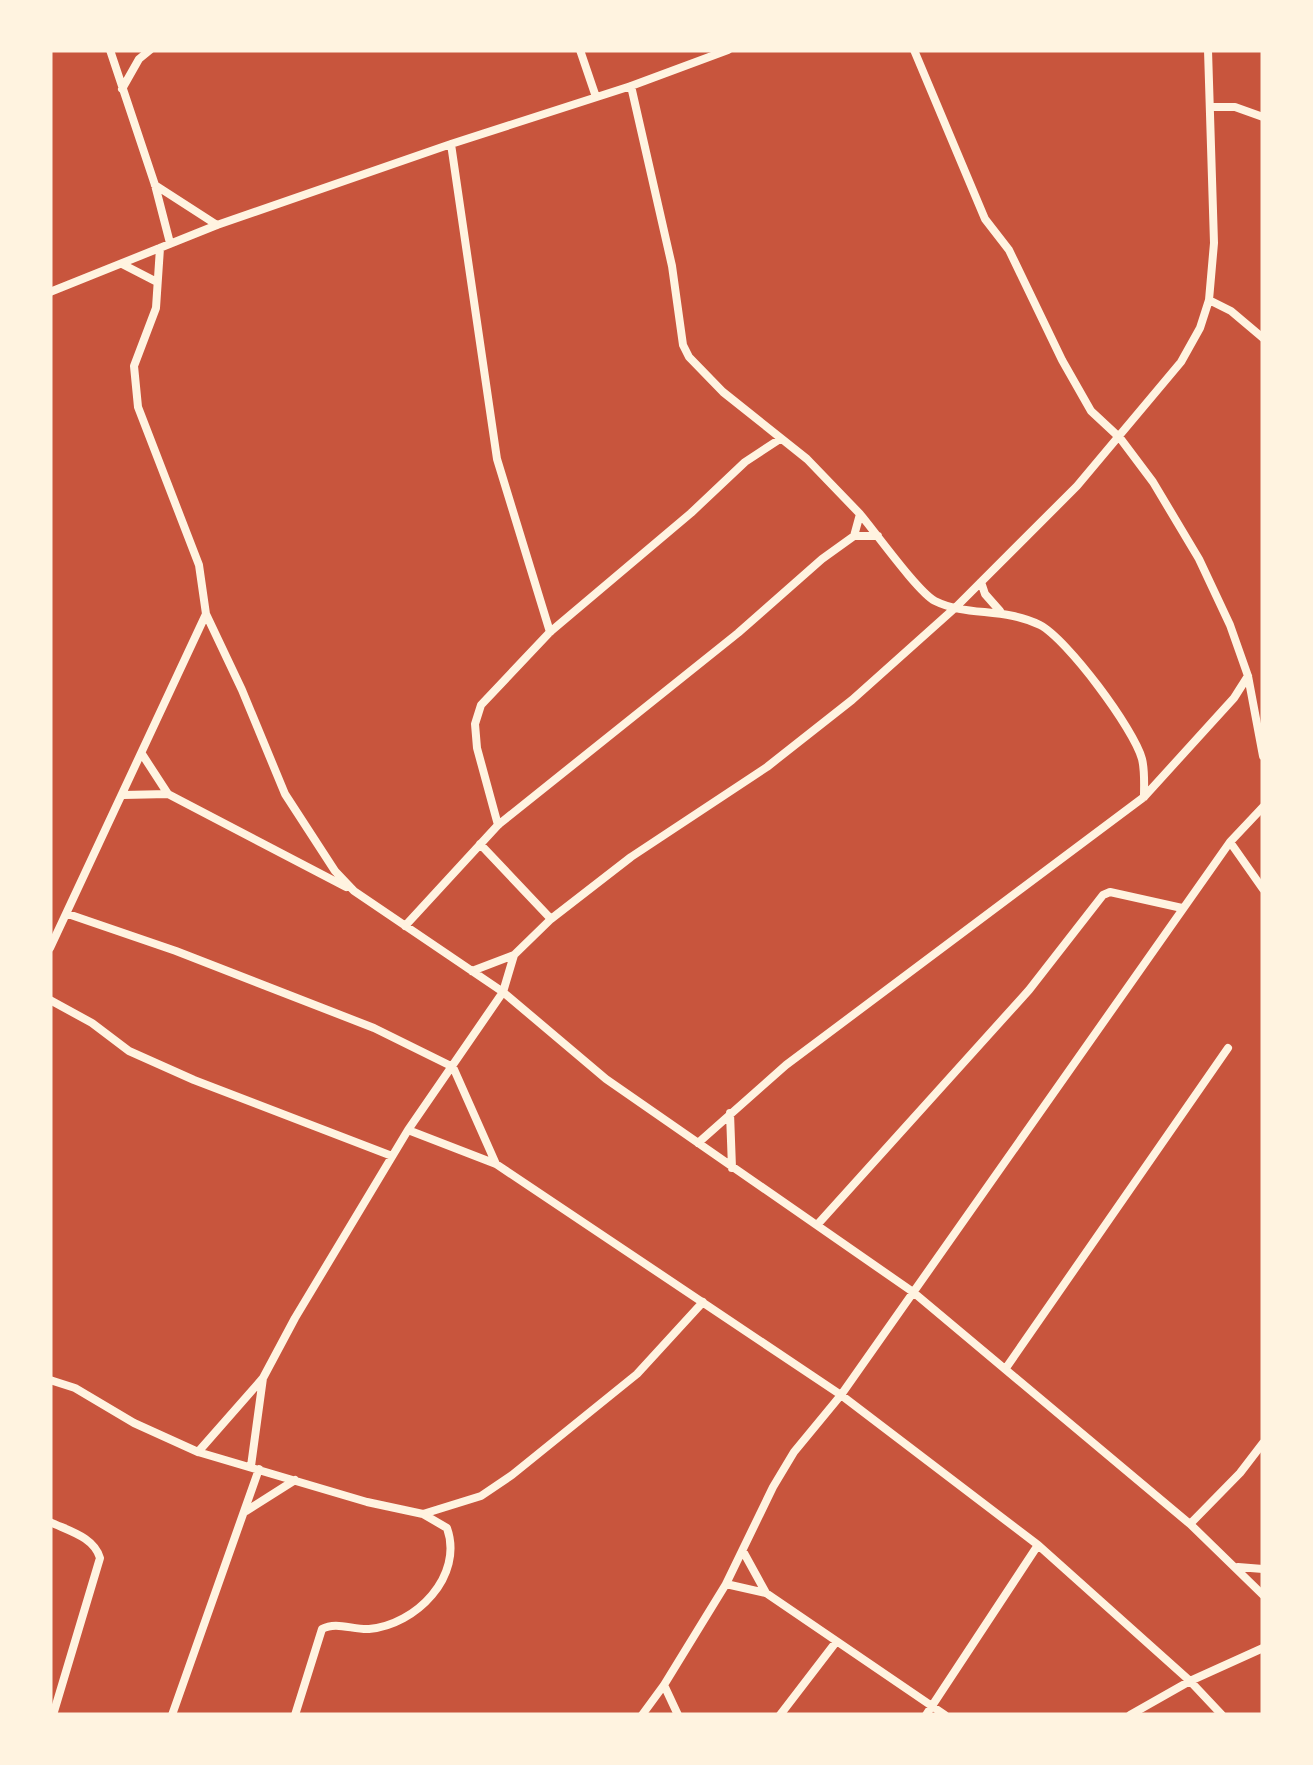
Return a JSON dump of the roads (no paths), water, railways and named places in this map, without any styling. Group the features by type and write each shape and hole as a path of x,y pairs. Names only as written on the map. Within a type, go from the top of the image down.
{"street":[{"path":"110,50 155,185 170,244"},
{"path":"122,89 139,59 150,50"},
{"path":"580,50 596,97"},
{"path":"50,292 216,226 728,50"},
{"path":"905,50 915,54 984,219 1009,250 1091,411 1120,438 1153,482 1199,559 1230,624 1248,676 1263,756"},
{"path":"471,971 514,956 551,920 630,857 767,767 852,700 981,582 1120,438 1181,362 1200,328 1209,300 1214,242 1208,50"},
{"path":"631,86 672,266 682,345 688,357 722,392 807,458 935,601 971,611 1000,611 1040,625 1062,644 1134,739 1142,758 1144,797"},
{"path":"1212,107 1236,107 1263,117"},
{"path":"450,144 497,459 550,632"},
{"path":"155,185 216,226"},
{"path":"160,248 156,308 134,366 138,408 200,565 206,614 285,794 334,871 354,891"},
{"path":"122,264 156,282"},
{"path":"1209,300 1231,311 1263,338"},
{"path":"498,825 477,748 475,724 481,705 550,632 691,513 744,462 780,440"},
{"path":"854,536 860,514"},
{"path":"405,926 498,825 738,633 822,558 854,536 878,536"},
{"path":"981,582 985,594 1000,611"},
{"path":"50,948 206,614"},
{"path":"698,1143 786,1066 1144,797 1234,698 1248,676"},
{"path":"1234,698 1254,702"},
{"path":"142,754 168,794"},
{"path":"123,795 168,794 354,891 503,992 606,1079 914,1292 1190,1524 1263,1594"},
{"path":"642,1715 726,1584 794,1452 914,1292 1182,908 1230,842 1263,807"},
{"path":"1230,842 1263,890"},
{"path":"480,844 551,920"},
{"path":"816,1225 1029,990 1103,894 1110,892 1182,908"},
{"path":"68,914 176,950 374,1028 453,1066 496,1164"},
{"path":"198,1452 263,1378 408,1130 503,992 514,956"},
{"path":"50,1000 92,1023 129,1052 392,1156"},
{"path":"1006,1368 1228,1048"},
{"path":"730,1113 732,1168"},
{"path":"408,1130 496,1164 841,1394 1038,1545 1190,1681 1222,1715"},
{"path":"423,1514 481,1496 512,1475 637,1374 702,1302"},
{"path":"172,1715 246,1511 255,1468 263,1378"},
{"path":"50,1380 75,1388 134,1423 198,1452 423,1514 447,1528 452,1556 442,1580 421,1606 380,1627 366,1630 329,1625 322,1629 295,1715"},
{"path":"1190,1524 1263,1443"},
{"path":"246,1511 295,1480"},
{"path":"50,1522 89,1541 100,1558 53,1715"},
{"path":"926,1715 1038,1545"},
{"path":"743,1552 766,1593"},
{"path":"1236,1567 1263,1569"},
{"path":"726,1584 766,1593 945,1715"},
{"path":"780,1715 836,1642"},
{"path":"1130,1715 1190,1681 1263,1648"},
{"path":"664,1685 678,1715"}]}
